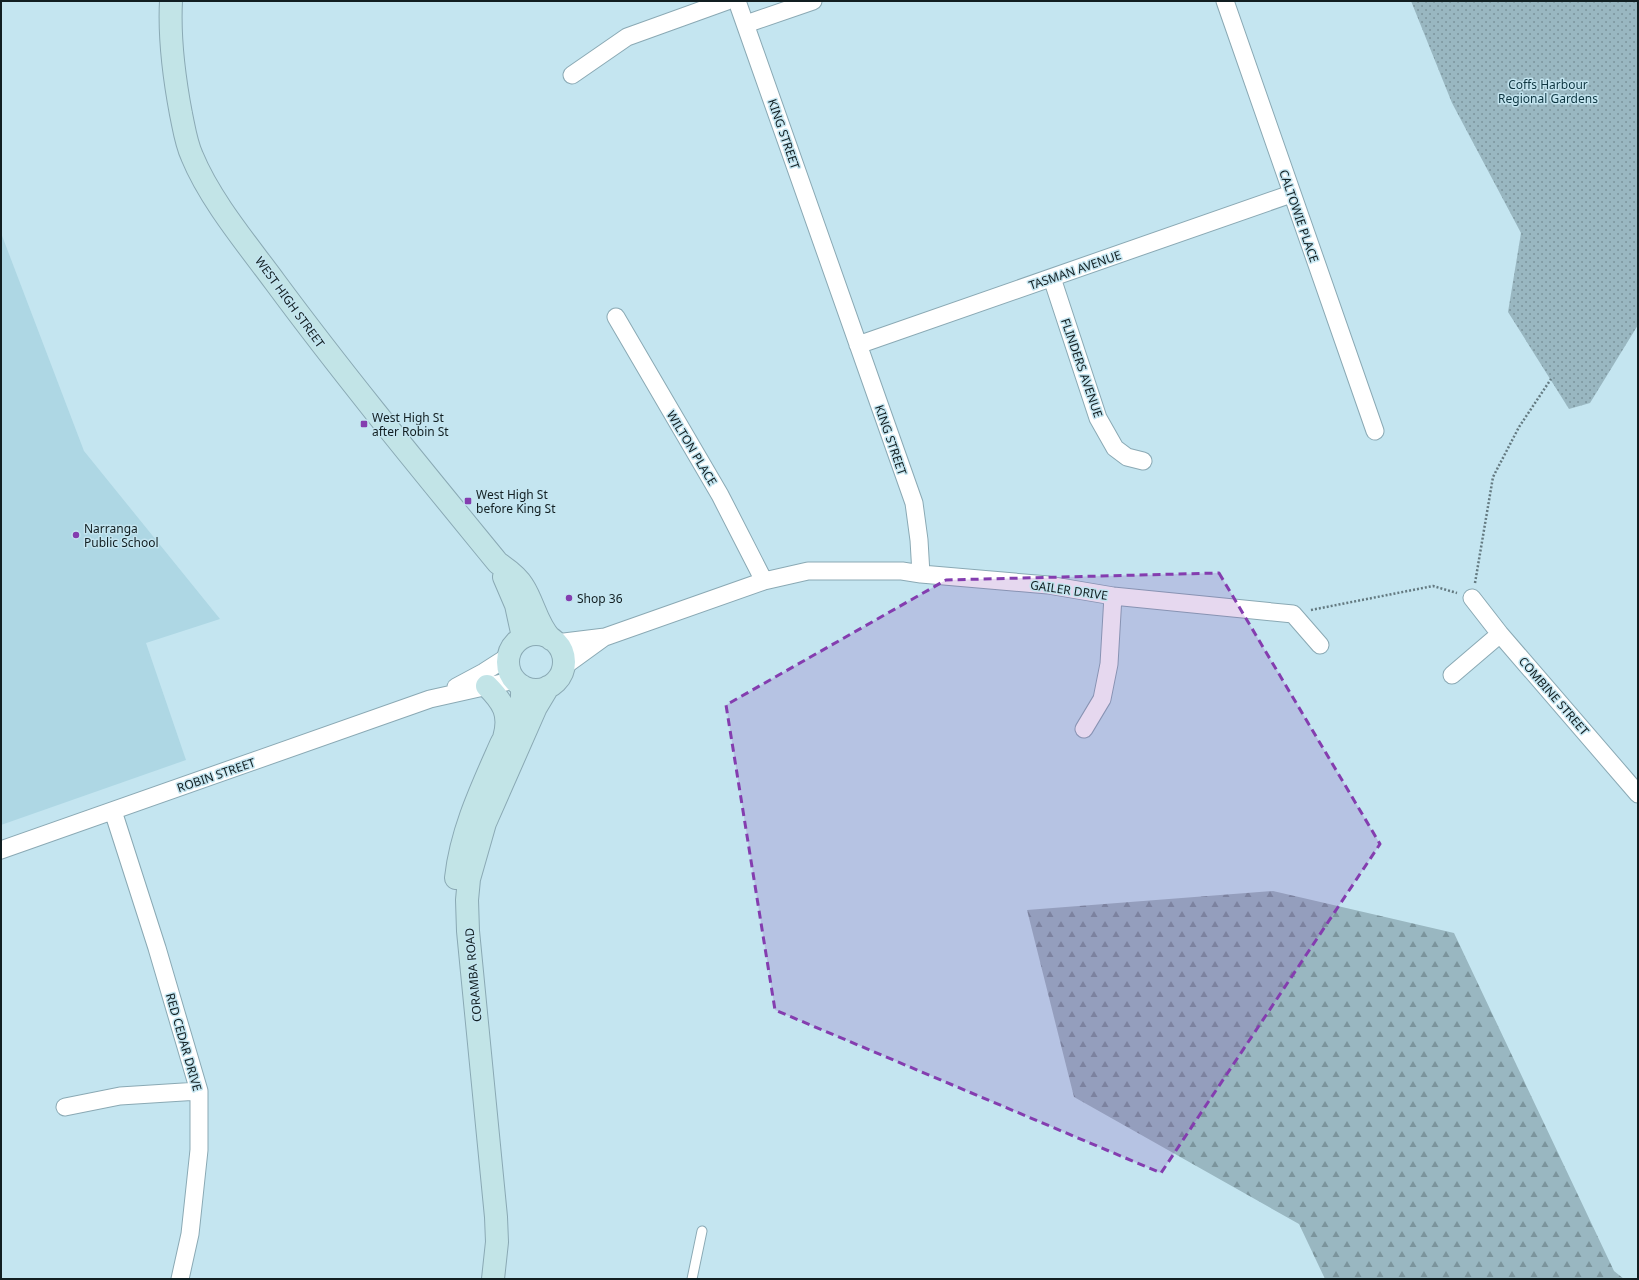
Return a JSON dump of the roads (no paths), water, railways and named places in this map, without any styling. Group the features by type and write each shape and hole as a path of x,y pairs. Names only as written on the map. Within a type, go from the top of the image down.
{"main road":[{"name":"WEST HIGH STREET","path":"171,1 171,46 178,99 191,154 201,174 222,209 334,361 498,563 516,605 523,637"},
{"name":"WEST HIGH STREET","path":"498,563 511,572 523,585 544,632 554,641"},
{"path":"538,634 554,641 561,650 564,658 561,675 548,687 539,690 530,689 518,683 510,673 508,664 509,656 512,648 523,637 538,634"},
{"name":"CORAMBA ROAD","path":"478,1279 483,1252 483,1230 456,948 454,904 457,868 462,843 478,798 504,738 518,719 521,712 518,683"},
{"path":"487,686 498,697 506,715 507,728 504,738"},
{"name":"CORAMBA ROAD","path":"493,1279 498,1242 468,938 467,900 469,879 484,823 536,707 548,687"}],"street":[{"path":"572,74 627,37 727,1"},
{"name":"KING STREET","path":"737,1 914,503 919,540 921,574"},
{"path":"746,24 813,1"},
{"name":"CALTOWIE PLACE","path":"1225,1 1291,194 1375,431"},
{"name":"TASMAN AVENUE","path":"858,345 1291,194"},
{"name":"FLINDERS AVENUE","path":"1052,278 1098,418 1115,448 1127,457 1143,461"},
{"name":"WILTON PLACE","path":"616,317 720,495 764,581"},
{"path":"554,641 605,637 764,581 808,571 902,570 921,574"},
{"name":"GAILER DRIVE","path":"921,574 1048,585 1113,596 1293,614 1320,645"},
{"path":"1084,729 1102,699 1109,664 1113,596"},
{"name":"COMBINE STREET","path":"1472,598 1500,634 1638,794"},
{"path":"1452,675 1500,634"},
{"path":"563,667 605,637"},
{"name":"ROBIN STREET","path":"430,699 484,672 509,656"},
{"name":"ROBIN STREET","path":"1,850 430,699 487,686 518,683"},
{"name":"RED CEDAR DRIVE","path":"113,811 157,948 199,1091 200,1150 190,1234 180,1279"},
{"path":"65,1107 120,1096 199,1091"}],"lane":[{"path":"692,1279 702,1231"}],"place":[{"name":"West High St after Robin St","path":"364,424"},
{"name":"West High St before King St","path":"468,501"},
{"name":"Narranga Public School","path":"76,535"},
{"name":"Shop 36","path":"569,598"}],"park label":[{"name":"Coffs Harbour Regional Gardens","path":"1548,91"}]}
